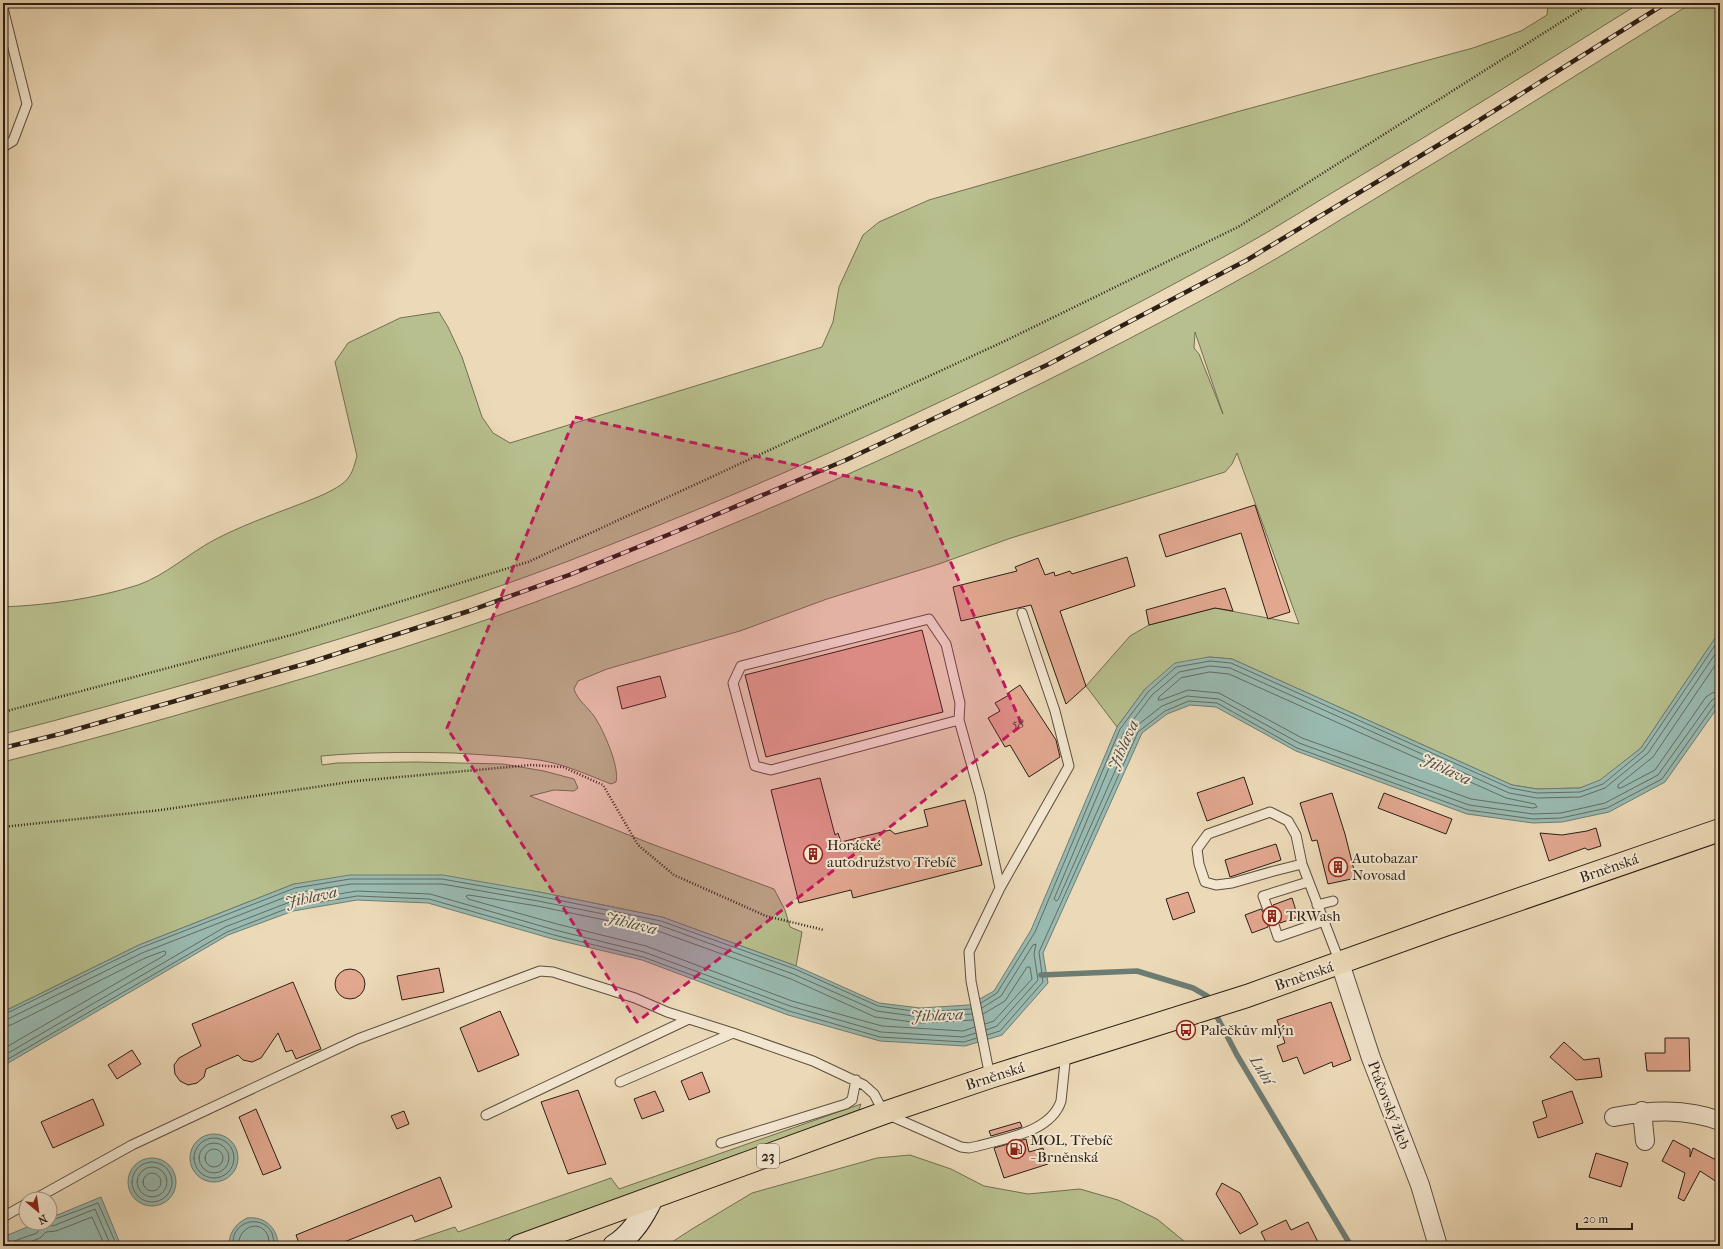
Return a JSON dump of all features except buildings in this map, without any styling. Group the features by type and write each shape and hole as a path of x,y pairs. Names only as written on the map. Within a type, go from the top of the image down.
{"main road":[{"name":"Brněnská","path":"884,1113 990,1077 1247,996 1720,830"},
{"name":"23","path":"519,1246 884,1113"}],"street":[{"name":"Ptáčovský žleb","path":"1340,964 1371,1058 1420,1185 1438,1246"},
{"path":"1614,1117 1642,1111 1668,1110 1703,1115 1720,1121"},
{"path":"1642,1111 1644,1141"},
{"path":"614,1246 629,1234 639,1222 652,1198"}],"lane":[{"path":"3,8 27,104 13,141 3,147"},
{"path":"990,1077 971,981 969,952 1000,888 1069,766 1055,711 1022,613"},
{"path":"959,720 771,770 755,766 733,683 741,666 929,619 946,644 960,703 959,720 980,795 1000,888"},
{"path":"1302,864 1216,886 1204,882 1197,849 1208,834 1270,812 1288,821 1296,835 1302,864 1308,882 1340,964"},
{"path":"1267,907 1263,896 1308,882"},
{"path":"1317,905 1333,901"},
{"path":"1274,925 1278,937 1324,921"},
{"path":"49,1191 132,1145 358,1039 540,971 553,972 635,998 667,1012 734,1033 813,1061 856,1080 874,1094 884,1113 961,1147 969,1148 1032,1130 1046,1122 1058,1108 1061,1101 1066,1053"},
{"path":"486,1115 689,1019"},
{"path":"620,1082 734,1033"},
{"path":"721,1143 846,1104 852,1100 856,1080"},
{"path":"3,1216 18,1208"}],"path":[{"path":"3,712 295,634 528,562 1007,340 1238,227 1590,3"},
{"path":"3,827 161,810 356,781 530,765 563,767 603,785 638,845 674,875 766,916 824,930"}],"highlighted area":[{"path":"575,417 920,492 1022,725 637,1022 447,728"}],"green space":[{"path":"1548,3 1640,3 1427,136 1253,241 1074,336 908,417 652,528 521,579 386,624 250,666 3,734 3,607 37,605 88,598 138,585 158,576 204,546 224,535 331,491 342,484 350,475 357,456 335,362 348,343 400,318 439,312 462,357 482,417 493,433 510,443 822,347 833,322 839,287 863,235 879,222 929,200 1240,111 1473,48 1521,31 1547,15"},
{"path":"1692,3 1720,3 1720,631 1641,748 1600,781 1580,788 1537,789 1512,785 1232,659 1209,657 1145,689 1117,727 1086,686 1130,636 1149,625 1215,608 1299,624 1237,453 1232,464 1225,472 1011,538 936,565 827,599 740,631 607,669 578,681 574,689 580,700 598,722 610,748 617,775 616,782 611,784 558,764 539,760 454,753 421,752 321,756 322,765 337,763 416,762 503,764 544,771 574,779 578,788 574,791 554,790 530,796 649,843 774,889 785,910 790,927 802,932 796,966 662,917 539,892 520,889 294,884 139,945 3,1012 3,762 116,732 273,687 360,661 490,619 662,553 835,480 920,442 1088,360 1253,272 1453,152","holes":["1195,332 1223,414 1199,354 1194,348"]},
{"path":"861,1104 859,1110 490,1246 398,1246 455,1227 458,1232 611,1178 619,1189"},
{"path":"910,1155 951,1169 984,1186 1028,1194 1080,1189 1118,1200 1157,1219 1190,1246 666,1246 752,1193 877,1158"}],"water":[{"name":"Jihlava","path":"1720,631 1720,704 1665,782 1609,812 1562,822 1533,823 1467,814 1296,751 1216,707 1190,705 1167,714 1142,733 1043,953 1048,983 1002,1035 965,1046 880,1041 788,1015 642,960 553,939 428,903 357,900 293,911 228,935 3,1066 3,1012 139,945 294,884 350,875 443,875 539,892 662,917 796,966 879,1003 920,1008 969,1005 994,991 1031,930 1117,727 1145,689 1175,663 1209,657 1232,659 1512,785 1537,789 1580,788 1600,780 1641,748"},
{"path":"209,1134 219,1134 228,1138 234,1144 238,1153 238,1163 234,1172 228,1178 219,1182 209,1182 200,1178 194,1172 190,1163 190,1153 194,1144 200,1138"},
{"path":"147,1158 157,1158 166,1162 172,1168 176,1177 176,1187 172,1196 166,1202 157,1206 147,1206 138,1202 132,1196 128,1187 128,1177 132,1168 138,1162"},
{"path":"101,1197 121,1246 3,1246 3,1237 18,1231 58,1231 58,1215"},
{"path":"247,1218 259,1219 269,1224 276,1234 278,1246 229,1246 230,1237 234,1229 239,1223"}],"waterway":[{"name":"Lubí","path":"1041,975 1137,971 1193,988 1207,996 1210,1004"},
{"name":"Lubí","path":"1214,1011 1237,1055 1351,1246"}],"railway":[{"path":"3,748 60,734 308,663 469,611 569,575 846,460 1049,364 1247,260 1470,126 1666,3"}],"place":[{"name":"Horácké autodružstvo Třebíč","path":"813,854"},
{"name":"Autobazar Novosad","path":"1338,867"},
{"name":"TRWash","path":"1272,916"},
{"name":"Palečkův mlýn","path":"1186,1030"},
{"name":"MOL, Třebíč - Brněnská","path":"1016,1149"}]}
